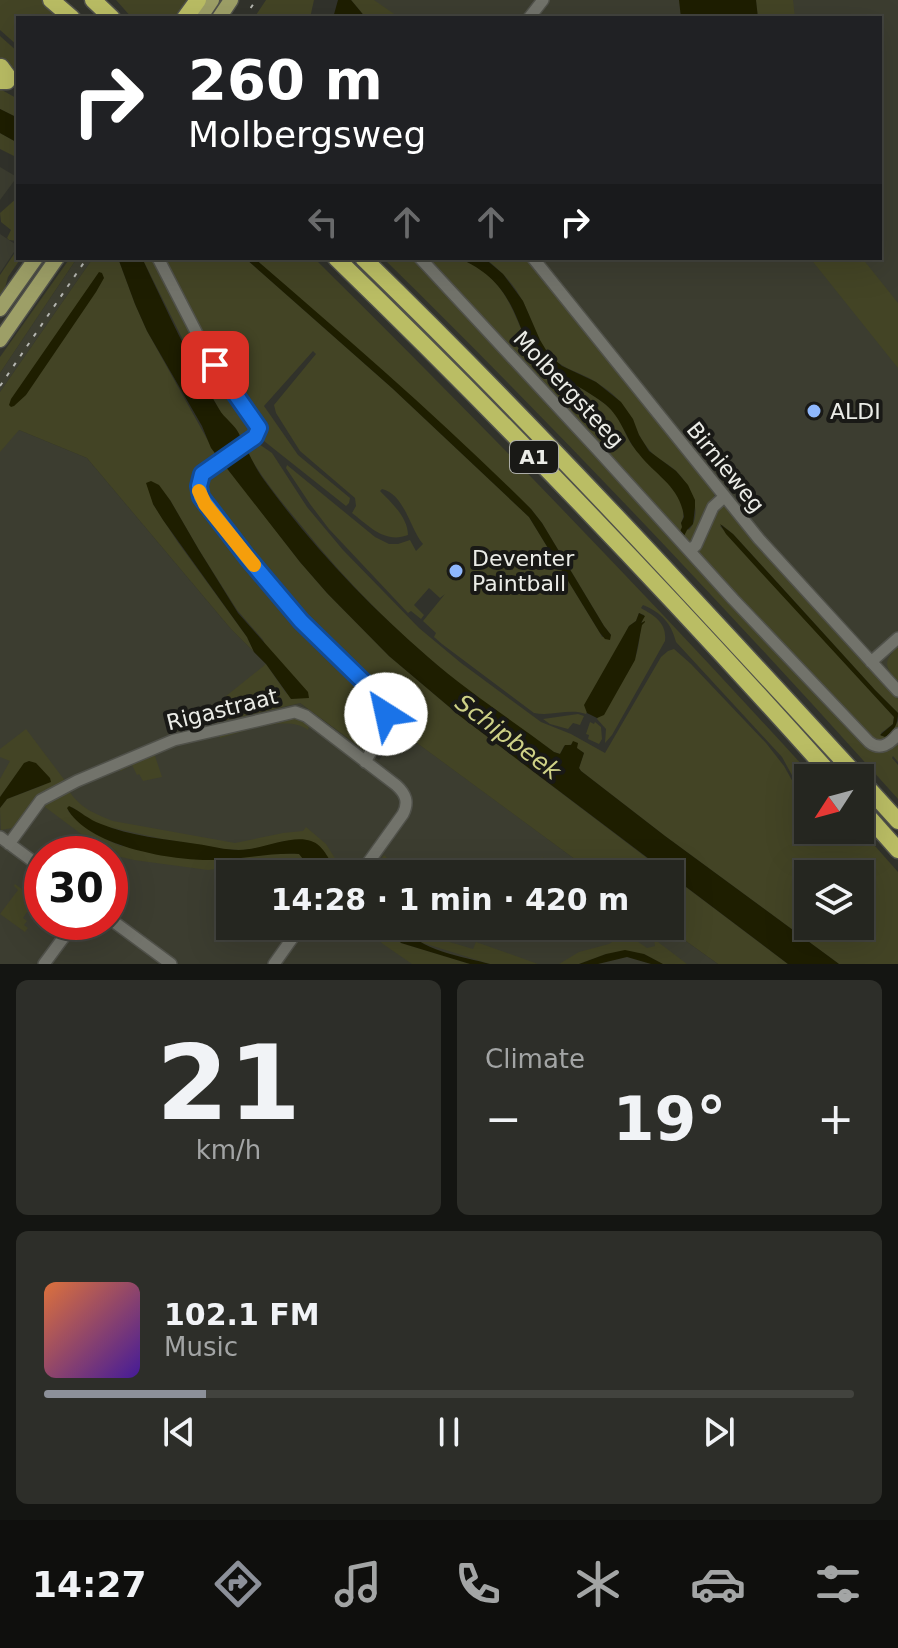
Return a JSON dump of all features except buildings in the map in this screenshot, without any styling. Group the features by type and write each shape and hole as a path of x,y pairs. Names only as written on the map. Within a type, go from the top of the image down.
{"highway":[{"path":"51,0 70,16"},
{"path":"66,0 83,16"},
{"path":"93,0 113,16"},
{"path":"0,74 16,88"},
{"name":"A1","path":"338,260 646,573 821,764"},
{"name":"A1","path":"365,260 574,471 847,764"},
{"name":"A1","path":"874,794 898,821"},
{"path":"874,823 898,850"}],"main road":[{"path":"0,309 35,260"},
{"path":"0,340 56,260"}],"street":[{"path":"531,16 543,0"},
{"path":"159,260 215,365 258,426 257,435 202,474 199,491 205,504 301,621 384,705 386,719 365,762"},
{"name":"Molbergsteeg","path":"422,260 869,742 882,746 891,743 898,734"},
{"name":"Birnieweg","path":"535,260 759,539 898,691"},
{"path":"687,548 696,545 713,507 724,497"},
{"path":"871,662 898,638"},
{"name":"Rigastraat","path":"4,841 41,800 77,781 174,740 291,712 300,713 403,792 407,807 370,860"},
{"path":"4,841 24,855"},
{"path":"128,932 171,964"},
{"path":"44,964 62,940"},
{"path":"274,964 291,940"}],"shaded area":[{"path":"0,0 42,0 60,16 16,16 16,44 0,30"},
{"path":"116,0 193,0 181,16 130,16"},
{"path":"266,0 314,0 310,16 255,16"},
{"path":"351,0 374,0 397,16 364,16"},
{"path":"359,0 898,0 898,712 747,541 522,260 882,260 882,16 372,16"},
{"path":"756,0 793,0 795,16 758,16"},
{"path":"0,36 16,50 16,69 0,61"},
{"path":"0,89 16,98 16,117 0,109"},
{"path":"0,133 16,142 16,157 0,149"},
{"path":"0,167 16,178 0,200"},
{"path":"16,199 16,241 7,238 11,230 1,222 0,213"},
{"path":"0,234 16,245 16,249 0,273"},
{"path":"16,251 16,260 20,260 0,296 0,275"},
{"path":"69,260 76,260 0,373 0,357"},
{"path":"76,260 92,260 0,392 0,373"},
{"path":"92,260 119,260 147,331 217,457 195,481 199,503 283,608 375,700 380,724 369,748 364,750 300,703 189,729 190,725 266,664 287,695 263,640 237,610 170,500 153,504 247,637 254,652 231,629 87,458 19,430 0,452 0,392"},
{"path":"143,260 156,260 253,427 251,435 241,442 238,432 221,413"},
{"path":"162,260 247,260 392,388 529,517 602,637 611,635 531,509 256,260 316,260 692,645 801,764 794,764 794,779 782,757 676,642 668,624 655,611 643,605 641,608 662,625 665,641 605,743 606,729 597,719 635,658 644,615 639,613 636,621 629,626 586,714 534,713 434,637 436,633 423,621 445,594 440,598 429,588 414,605 424,615 421,619 411,611 408,613 329,529 286,468 287,465 375,537 389,544 410,540 416,551 423,544 390,492 380,491 402,517 408,535 385,535 352,513 356,506 355,498 300,451 276,413 274,405 316,354 313,351 264,406 298,455 350,498 346,506 264,441 268,424 241,396 215,360"},
{"path":"385,260 418,260 870,746 898,737 898,762 892,758 898,765 898,799 874,773 874,764 866,764 645,525"},
{"path":"426,260 464,261 492,279 503,292 541,364 556,377 593,395 615,413 632,445 675,492 683,513 681,523 689,530 695,507 681,476 650,451 618,399 595,381 552,358 516,290 486,260 527,260 714,493 695,543 688,544"},
{"path":"812,260 864,260 898,303 898,368"},
{"path":"0,425 87,458 231,629 300,703 379,760 401,731 576,860 216,860 216,940 684,940 718,964 0,964"},
{"path":"256,442 272,453 307,507 343,550 419,628 541,722 605,753 661,657 674,649 766,743 794,784 794,844 873,844 898,872 898,964 839,964 806,940 874,940 874,860 794,860 794,931 581,771 579,768 584,753 576,748 578,743 564,746 560,754 554,752 450,676 360,592 318,547 277,496 245,448"},
{"path":"223,462 300,562 389,656 460,716 650,860 576,860 402,732 388,749 385,747 382,739 389,720 354,669 263,573 204,492 207,476"},
{"path":"724,505 898,699 898,713 733,534 720,526 894,717 893,724 881,736 890,734 898,721 898,732 888,742 871,741 695,550 718,506"},
{"path":"898,644 898,681 887,664"},
{"path":"578,714 584,716 580,725 573,723 568,729 543,719"},
{"path":"291,715 306,721 308,730 277,724 220,738 219,734"},
{"path":"590,722 601,727 599,744 588,739 589,735 586,734"},
{"path":"26,729 66,782 26,812 12,828 1,830 0,808 7,799 44,785 29,761 0,797 0,779 10,761 0,757 0,749"},
{"path":"154,753 162,777 143,781 132,765 121,771 118,768"},
{"path":"68,789 93,813 113,821 235,843 303,831 306,827 326,844 336,860 328,860 320,847 284,841 242,850 163,839 104,826 72,807 68,811 101,836 84,836 45,807 45,803"},
{"path":"128,846 299,854 304,860 216,860 216,869 208,870 128,859"},
{"path":"14,886 24,891 24,931 0,914 18,890"},
{"path":"684,886 788,964 718,964 684,940"},
{"path":"378,940 398,940 470,964 412,964"},
{"path":"446,940 473,949 476,942 538,964 490,964 417,941"},
{"path":"615,940 635,940 647,948 655,946 655,940 687,964 663,964 644,954 606,954 579,964 559,964 579,952"}],"water":[{"path":"338,0 351,0 364,16 334,16"},
{"path":"679,0 756,0 758,16 681,16"},
{"path":"0,109 16,117 16,142 0,133"},
{"name":"Schipbeek","path":"119,260 143,260 198,372 221,412 238,432 260,474 321,551 384,617 443,670 554,752 560,754 565,745 571,745 573,741 578,743 577,748 584,753 579,768 581,771 794,931 794,940 806,940 839,964 788,964 684,885 684,860 650,860 460,716 389,656 300,562 211,448 202,426 147,331"},
{"path":"247,260 256,260 360,350 531,509 611,635 610,640 600,633 529,517 392,388"},
{"path":"462,260 486,260 503,274 523,301 549,355 562,366 596,382 621,402 649,451 676,471 688,485 695,507 693,524 684,536 679,534 684,517 682,506 672,489 634,448 620,422 605,404 542,366 531,351 503,292 480,270"},
{"path":"99,272 104,278 96,292 26,395 11,407 11,399"},
{"path":"151,481 159,485 170,500 238,613 308,692 309,698 291,699 254,652 247,637 153,504 146,483"},
{"path":"720,524 733,534 898,713 895,727 888,735 880,735 893,724 894,717"},
{"path":"639,613 645,616 641,623 645,622 635,660 604,715 597,718 587,713 584,705"},
{"path":"24,763 36,763 51,782 7,799 0,808 0,797"},
{"path":"69,806 97,822 123,831 223,849 248,849 303,839 316,843 330,860 304,860 299,854 207,860 171,857 128,847 128,836 99,836 77,821 67,808"},
{"path":"398,940 418,940 430,947 490,964 470,964"},
{"path":"625,950 644,954 663,964 627,957 598,964 579,964 606,954"}],"railway":[{"path":"245,16 256,0"},
{"path":"0,386 86,260"}],"slow traffic":[{"path":"199,491 205,504 254,565"}],"place":[{"name":"ALDI","path":"814,411"},
{"name":"Deventer Paintball","path":"456,571"}],"route":[{"path":"215,365 259,428 255,437 202,474 199,486 201,497 301,621 377,695 386,714"}]}
